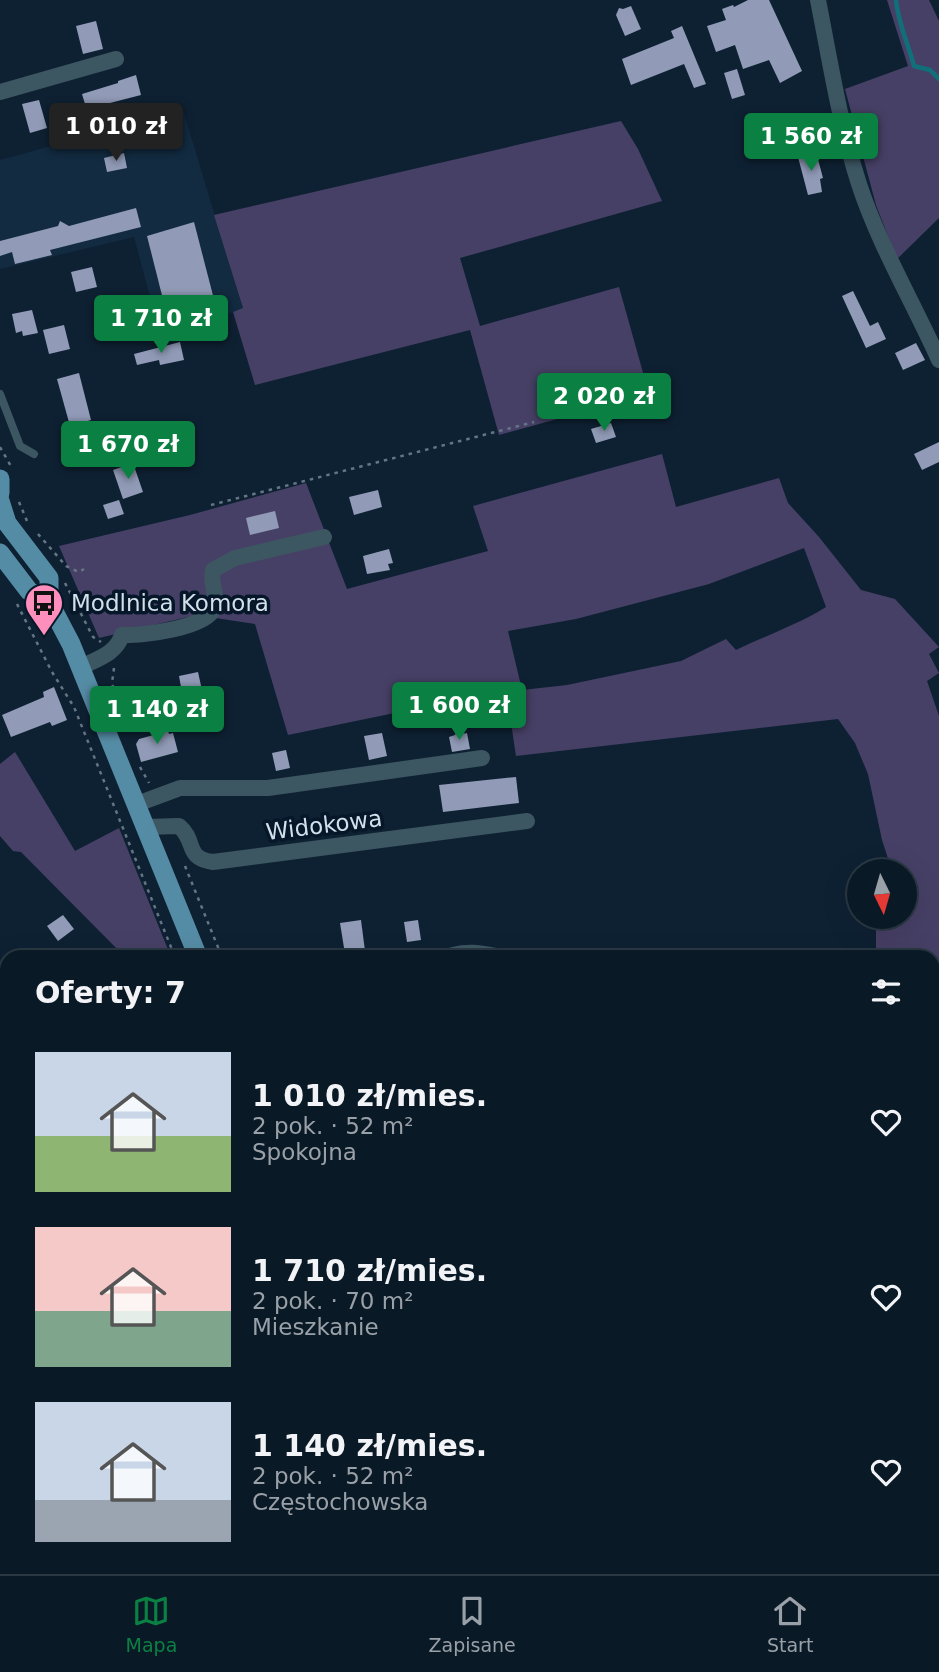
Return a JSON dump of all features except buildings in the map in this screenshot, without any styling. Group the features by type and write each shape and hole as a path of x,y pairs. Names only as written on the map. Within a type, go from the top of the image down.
{"main road":[{"path":"0,479 0,493"},
{"path":"0,501 7,523 49,578 49,602 71,644 195,950"},
{"path":"0,553 29,591 49,602"}],"street":[{"path":"818,0 859,184 882,240 939,360"},
{"path":"0,92 116,59"},
{"path":"80,667 117,647 122,635 159,633 208,617 216,600 212,570 226,562 324,537"},
{"path":"136,804 180,788 268,788 482,758"},
{"name":"Widokowa","path":"146,827 179,826 185,831 194,854 200,860 213,862 527,821"}],"lane":[{"path":"0,394 20,446 34,454"},
{"path":"455,950 483,950"}],"path":[{"path":"211,505 534,422"},
{"path":"36,532 66,566 79,572 84,569"},
{"path":"17,604 52,672 74,707 172,950"}],"shaded area":[{"path":"887,0 929,0 939,21 939,218 897,259 876,205 845,89 908,66"},
{"path":"183,110 243,309 160,334 134,237 0,269 0,160"},
{"path":"621,121 638,149 662,201 460,258 480,326 619,287 649,394 499,435 470,330 255,385 233,312 243,308 214,215"},
{"path":"662,454 676,507 779,478 788,503 861,590 895,599 939,647 929,654 939,673 927,681 939,716 939,950 876,950 876,929 917,929 917,859 888,859 868,774 855,743 838,719 516,756 506,690 288,735 255,624 196,615 99,638 59,546 190,515 306,483 347,589 488,551 473,506","holes":["804,548 826,607 736,650 726,639 681,661 567,685 522,690 508,631 576,619 709,584"]},
{"path":"15,752 75,851 119,828 168,950 118,950 21,852 13,851 0,836 0,764"}],"waterway":[{"path":"896,0 914,66 930,70 939,79"}],"place":[{"name":"Modlnica Komora","path":"44,637"}]}
